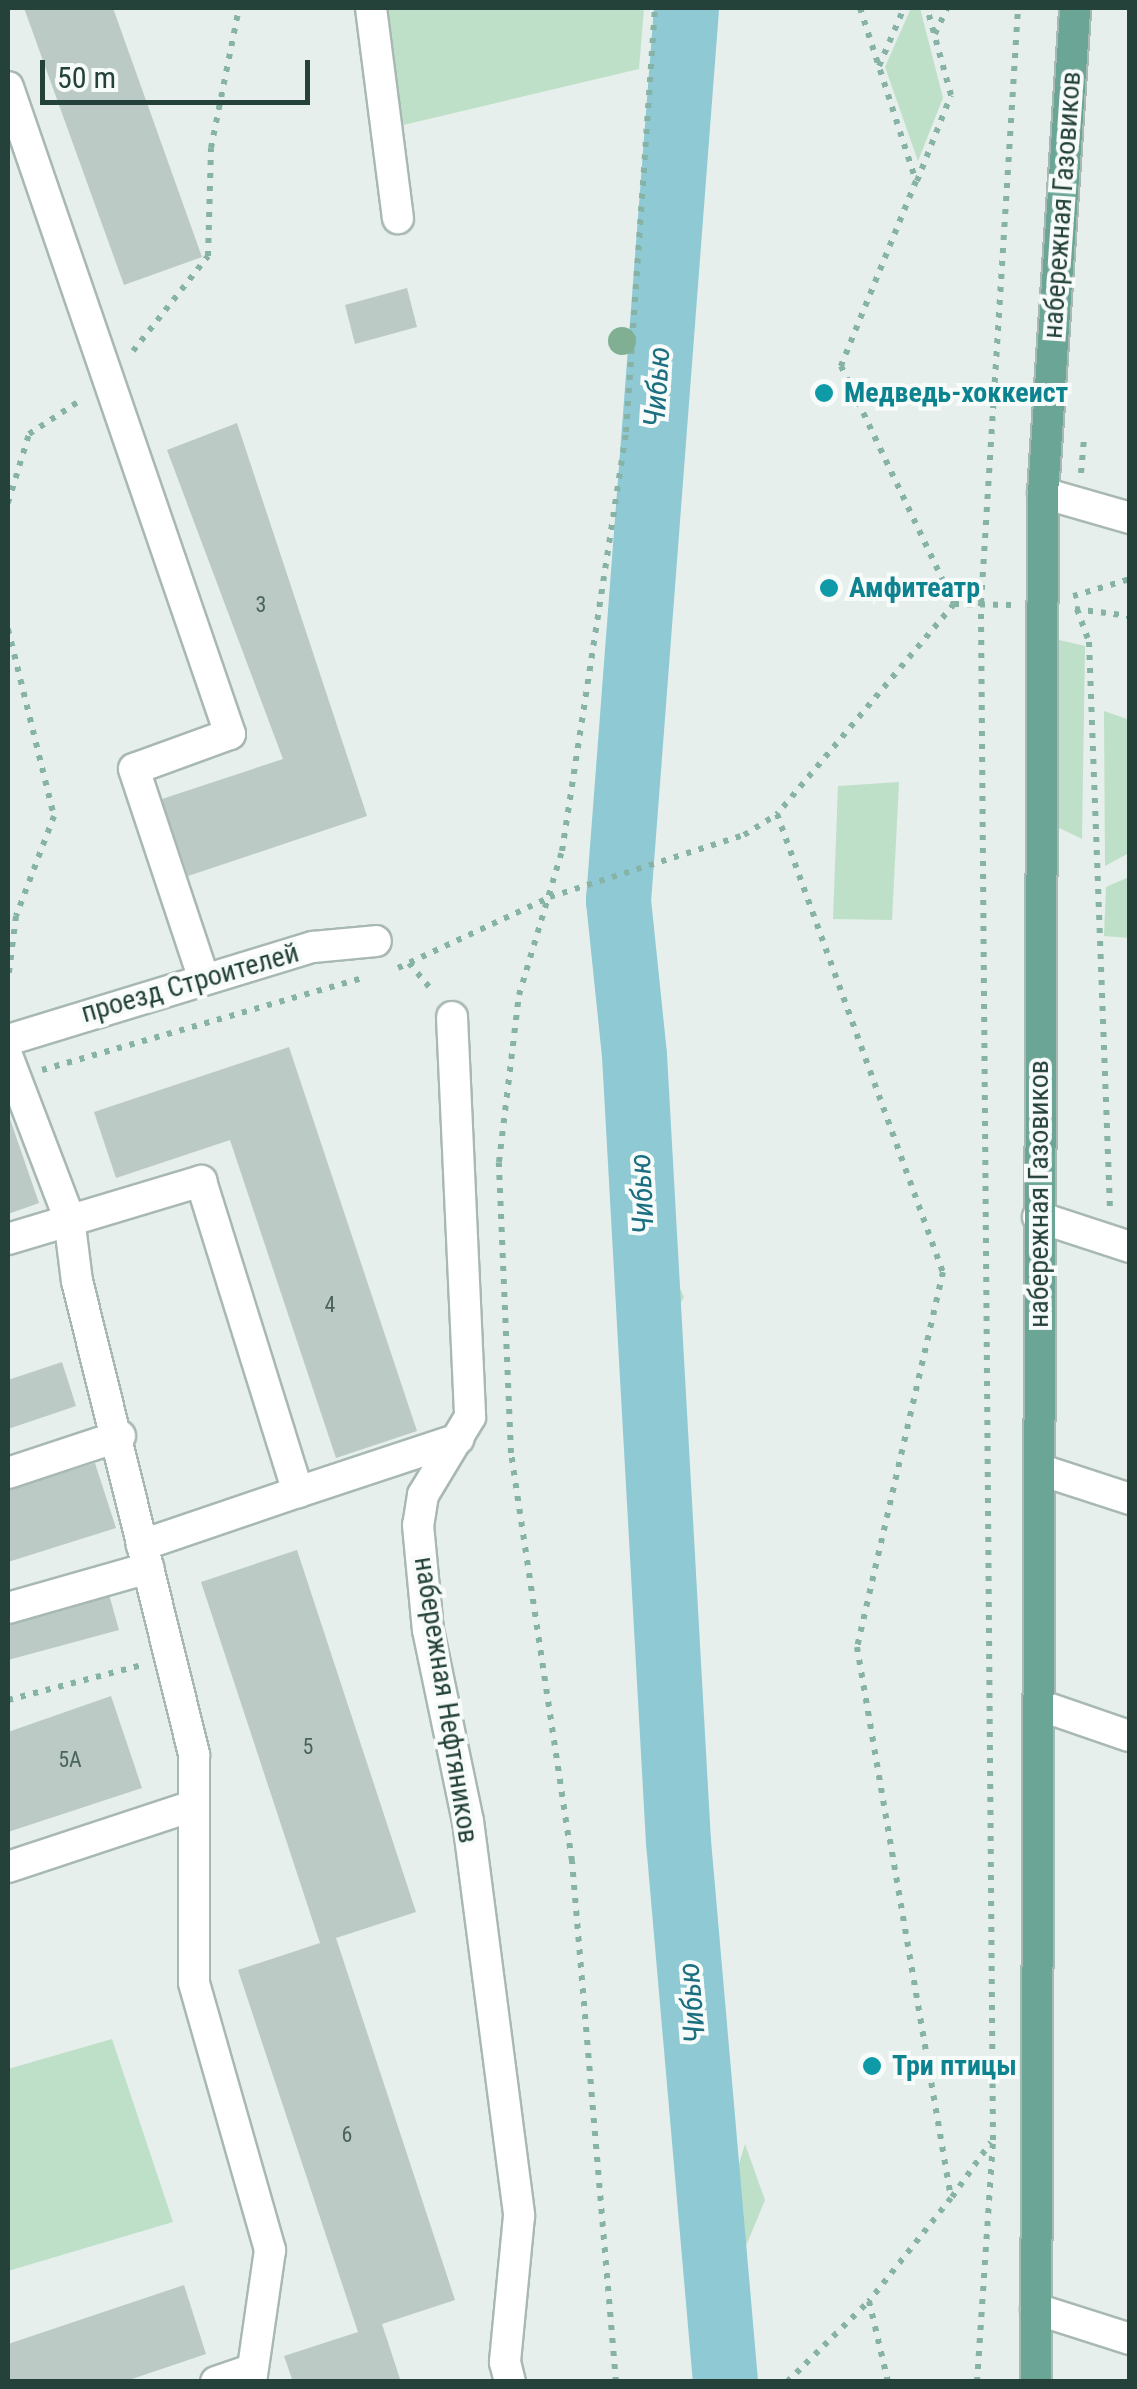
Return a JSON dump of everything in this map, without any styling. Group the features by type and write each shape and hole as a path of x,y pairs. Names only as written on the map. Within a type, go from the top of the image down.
{"main road":[{"name":"набережная Газовиков","path":"1036,2382 1043,493 1076,8"}],"street":[{"path":"370,8 398,218"},
{"path":"8,87 230,734 134,770 204,977"},
{"path":"1043,493 1130,518"},
{"name":"проезд Строителей","path":"8,1040 204,977 313,947 376,941"},
{"name":"набережная Нефтяников","path":"452,1017 470,1416 423,1495 418,1525 428,1630 468,1821 519,2216 505,2362 510,2382"},
{"path":"13,1067 69,1218 77,1281 120,1436 194,1755 194,1983 270,2250 250,2376 216,2382"},
{"path":"8,1239 201,1181 298,1492"},
{"path":"1038,1217 1120,1244"},
{"path":"8,1473 120,1436"},
{"path":"8,1608 145,1557 298,1492 458,1439"},
{"path":"1040,1470 1130,1499"},
{"path":"1040,1705 1129,1736"},
{"path":"8,1867 192,1806"},
{"path":"1036,2309 1130,2339"}],"path":[{"path":"208,256 210,148 239,8"},
{"path":"616,2382 572,1861 511,1452 499,1162 519,995 550,897 626,432 655,8"},
{"path":"860,8 916,182"},
{"path":"878,68 904,8"},
{"path":"927,8 951,95 842,366 954,604"},
{"path":"934,36 947,8"},
{"path":"977,2382 993,2140 981,603 1018,8"},
{"path":"1042,606 1130,579"},
{"path":"1072,597 1089,642 1120,1244"},
{"path":"392,969 411,964 550,897 564,896 647,864 744,836 776,814 954,604 1042,606 1130,616"},
{"path":"8,629 54,816 16,916 8,980"},
{"path":"776,814 943,1272 857,1647 951,2198"},
{"path":"376,941 411,964 452,1017"},
{"path":"13,1067 373,975"},
{"path":"8,1700 170,1658"},
{"path":"787,2382 869,2301 993,2140"},
{"path":"869,2301 888,2382"}],"green space":[{"path":"384,8 644,8 639,69 399,126"},
{"path":"911,8 920,8 943,98 918,161 885,67"},
{"path":"1055,639 1085,646 1082,839 1055,826"},
{"path":"1104,711 1130,720 1129,853 1105,866"},
{"path":"899,782 892,920 833,919 838,786"},
{"path":"1129,877 1129,938 1104,936 1106,887"},
{"path":"661,1249 684,1297 666,1328 650,1289"},
{"path":"112,2039 173,2222 8,2271 8,2069"},
{"path":"745,2144 765,2200 746,2246 727,2204"}],"building":[{"path":"24,8 113,8 202,257 124,285"},
{"path":"407,288 417,327 355,344 345,305"},
{"path":"237,423 367,816 188,876 162,799 283,759 167,450"},
{"path":"289,1047 417,1431 336,1458 230,1140 116,1178 94,1112"},
{"path":"8,1120 39,1203 8,1214"},
{"path":"62,1362 76,1406 8,1429 8,1380"},
{"path":"95,1463 116,1528 8,1562 8,1490"},
{"path":"297,1550 416,1912 336,1938 455,2300 382,2324 401,2382 293,2382 284,2356 358,2332 238,1970 320,1943 201,1582"},
{"path":"108,1591 119,1630 8,1660 8,1618"},
{"path":"111,1696 142,1788 8,1832 8,1732"},
{"path":"184,2285 206,2354 123,2382 8,2382 8,2344"}],"waterway":[{"name":"Чибью","path":"686,8 618,900 634,1055 678,1841 725,2382"}],"place":[{"name":"Медведь-хоккеист","path":"824,393"},
{"name":"Амфитеатр","path":"829,588"},
{"name":"Три птицы","path":"872,2066"}]}
